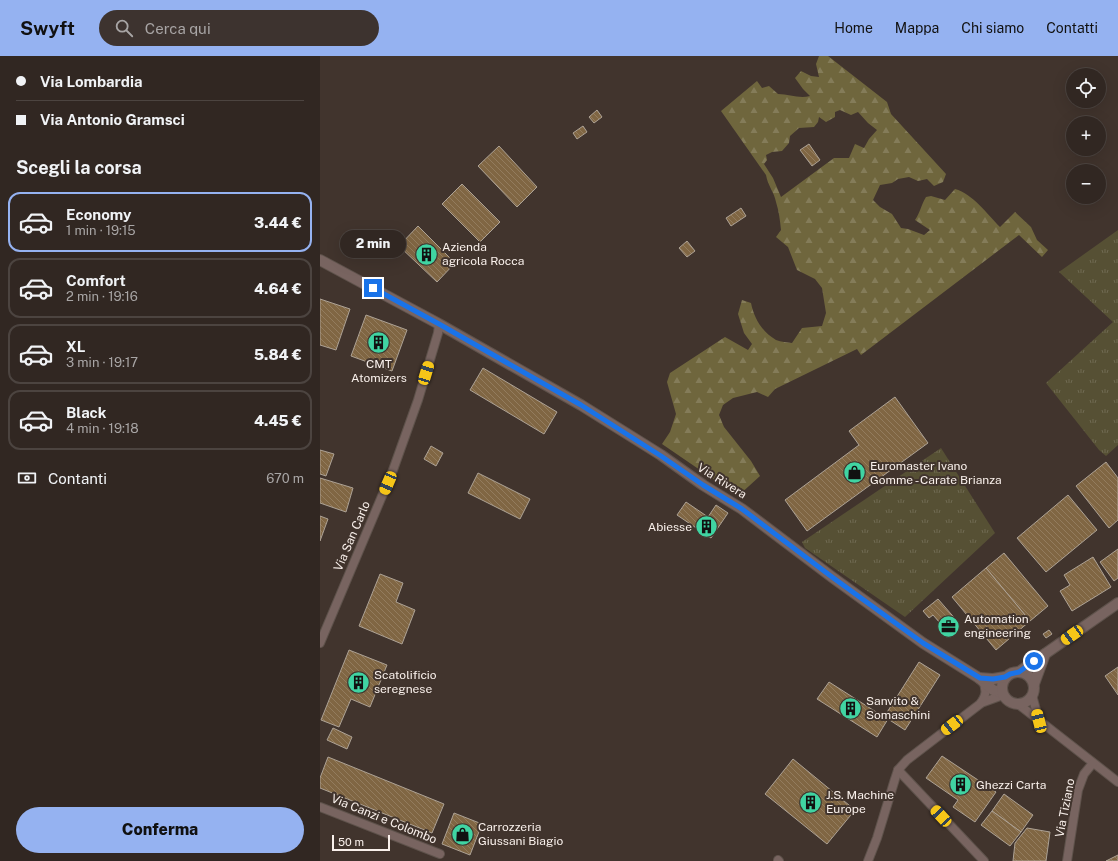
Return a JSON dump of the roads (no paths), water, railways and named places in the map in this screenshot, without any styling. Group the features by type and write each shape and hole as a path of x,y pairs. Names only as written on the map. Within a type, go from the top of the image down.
{"street":[{"name":"Via Rivera","path":"320,260 439,324 581,405 742,509 892,621 923,643 981,680 993,690 1002,694"},
{"name":"Via San Carlo","path":"320,643 393,470 418,400 438,333 439,324"},
{"path":"980,704 986,694 985,687 981,680 1005,677 1019,672 1118,603"},
{"path":"1039,721 1032,695 1034,684 1045,654"},
{"path":"1019,672 1028,675 1034,684"},
{"path":"1005,677 1001,688 1002,694 1009,702 1018,704 1118,782"},
{"path":"868,861 877,838 898,770 915,754 980,704 1002,694"},
{"path":"1018,704 1026,702 1032,695"},
{"name":"Via Tiziano","path":"1067,861 1078,790 1084,774 1093,763"},
{"path":"898,770 984,861"},
{"name":"Via Canzi e Colombo","path":"320,807 440,854"}],"place":[{"name":"Azienda agricola Rocca","path":"427,254"},
{"name":"CMT Atomizers","path":"379,343"},
{"name":"Euromaster Ivano Gomme - Carate Brianza","path":"855,473"},
{"name":"Abiesse","path":"707,527"},
{"name":"Automation engineering","path":"948,626"},
{"name":"Scatolificio seregnese","path":"358,682"},
{"name":"Sanvito & Somaschini","path":"851,708"},
{"name":"Ghezzi Carta","path":"961,785"},
{"name":"J.S. Machine Europe","path":"810,802"},
{"name":"Carrozzeria Giussani Biagio","path":"462,834"}]}
